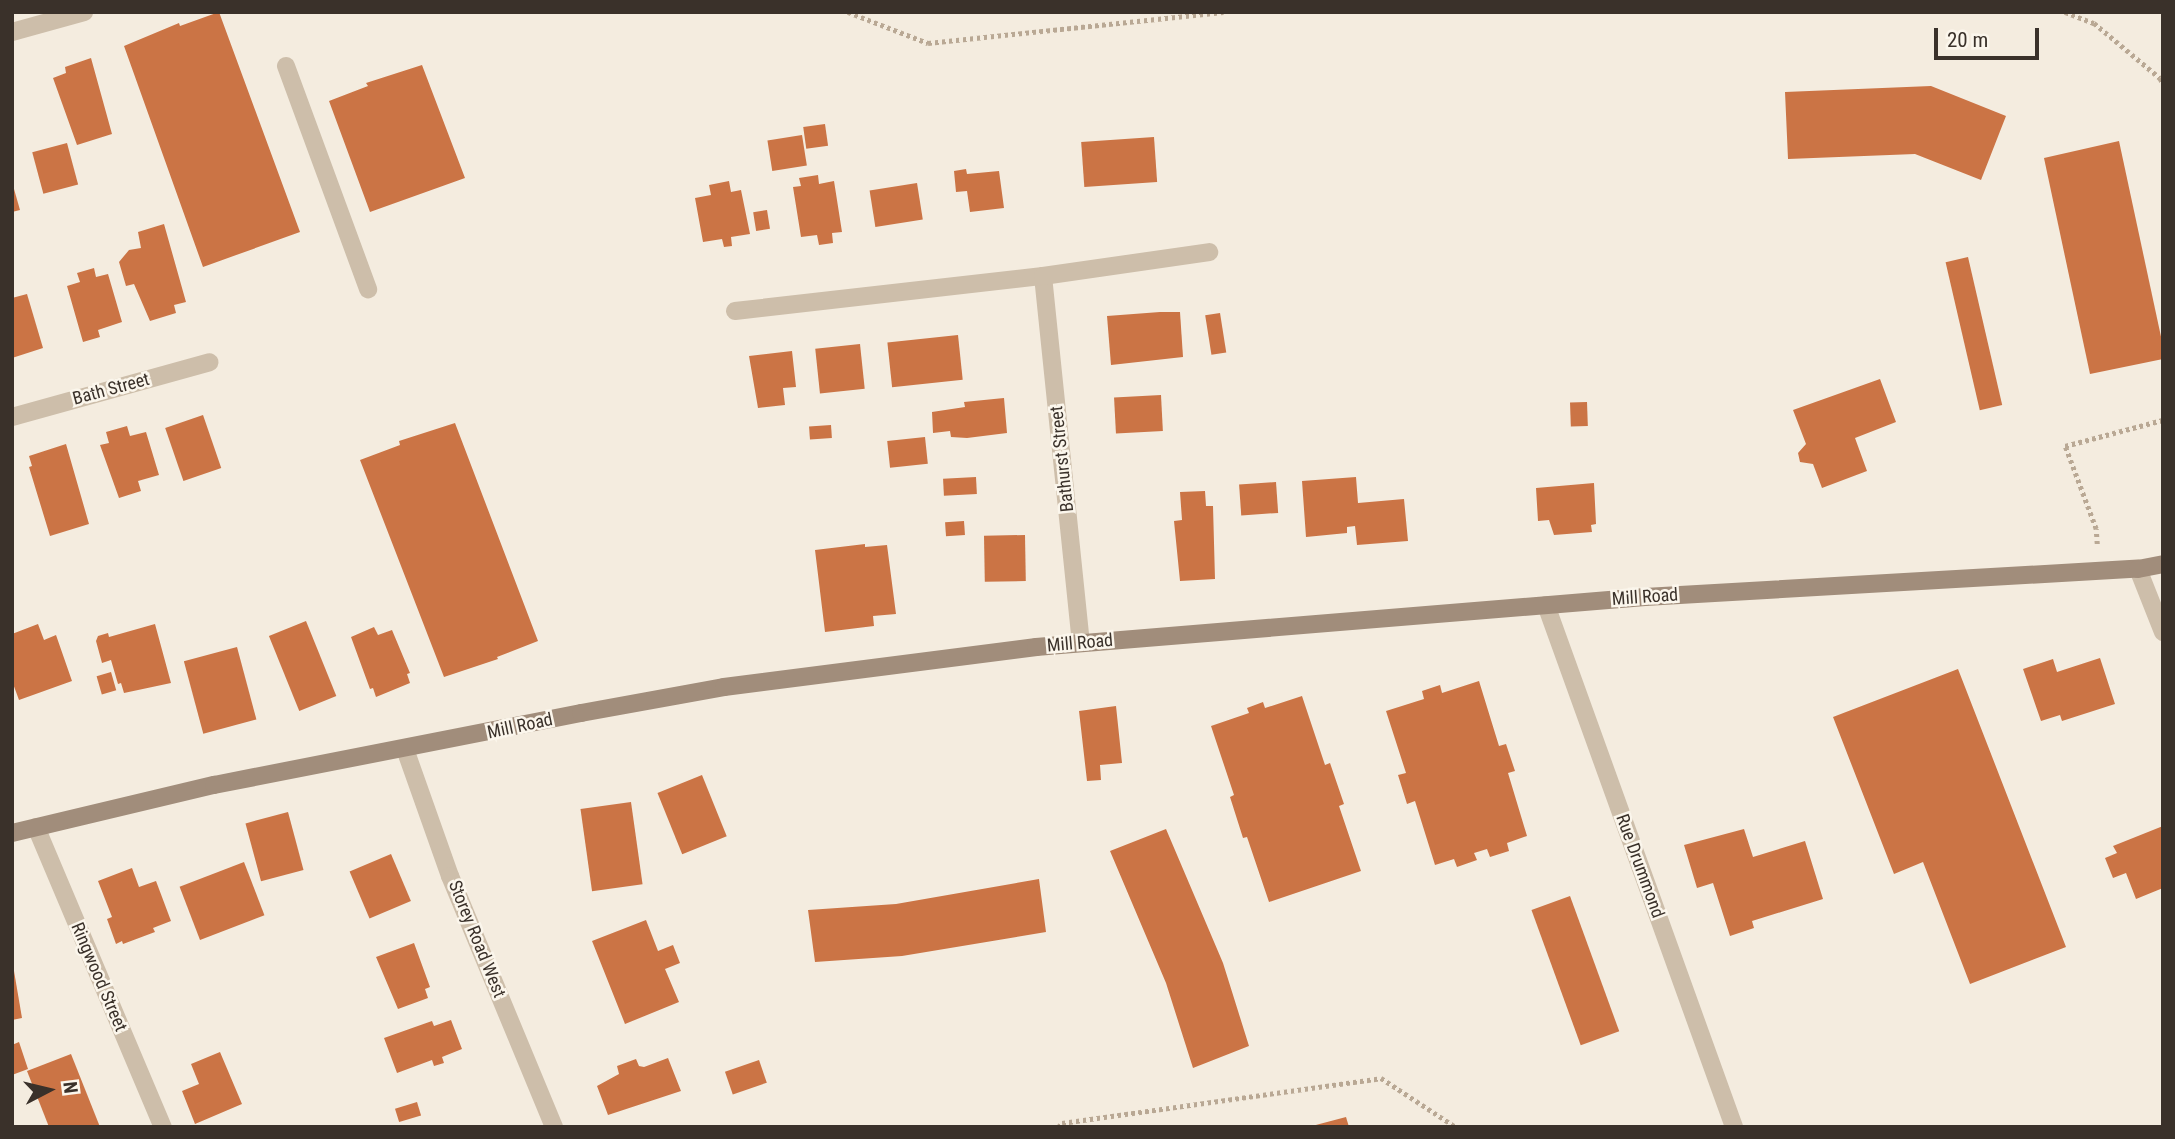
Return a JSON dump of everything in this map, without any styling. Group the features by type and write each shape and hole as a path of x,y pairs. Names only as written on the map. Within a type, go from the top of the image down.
{"street":[{"path":"12,32 85,12"},
{"path":"286,66 368,289"},
{"path":"735,311 1043,276 1209,252"},
{"name":"Bathurst Street","path":"1043,276 1082,642"},
{"name":"Bath Street","path":"12,416 209,362"},
{"name":"Mill Road","path":"12,833 214,785 724,687 1082,642 1546,604 2138,569 2163,564"},
{"path":"2138,569 2163,632"},
{"name":"Rue Drummond","path":"1546,604 1734,1127"},
{"name":"Storey Road West","path":"405,750 450,876 554,1127"},
{"name":"Ringwood Street","path":"36,827 163,1127"}],"path":[{"path":"848,12 928,43 1223,12"},
{"path":"2065,12 2094,23 2163,83"},
{"path":"2100,571 2096,529 2065,446 2163,420"},
{"path":"1058,1127 1062,1123 1381,1078 1456,1127"}],"building":[{"path":"219,12 300,232 203,267 124,46 179,23 180,26"},
{"path":"91,58 112,134 77,145 53,78 66,73 65,67"},
{"path":"422,65 465,178 370,212 329,101 368,86 366,83"},
{"path":"1931,86 2006,116 1981,180 1915,154 1788,159 1785,92"},
{"path":"825,124 828,146 806,149 803,127"},
{"path":"802,135 807,166 772,171 767,140"},
{"path":"1154,137 1157,182 1084,187 1081,142"},
{"path":"2119,141 2163,346 2163,359 2090,374 2044,158"},
{"path":"67,143 78,185 43,194 32,152"},
{"path":"966,169 967,174 999,171 1004,208 970,212 967,191 956,192 954,171"},
{"path":"818,175 819,184 834,181 842,232 832,233 833,243 819,245 817,235 801,237 793,187 801,186 799,178"},
{"path":"729,181 731,192 741,190 750,234 731,237 732,246 724,247 722,239 703,242 695,198 711,195 709,185"},
{"path":"12,182 20,210 12,212"},
{"path":"917,183 923,220 875,227 870,191"},
{"path":"767,210 770,229 756,231 753,212"},
{"path":"164,224 186,302 174,305 176,313 150,321 134,284 126,286 119,262 129,250 141,248 138,232"},
{"path":"1968,257 2002,405 1980,410 1946,262"},
{"path":"94,268 96,277 108,274 122,322 98,330 100,337 83,342 67,286 80,282 77,273"},
{"path":"27,294 43,348 12,358 12,298"},
{"path":"1180,312 1183,357 1111,365 1107,316"},
{"path":"1220,313 1226,353 1211,355 1205,315"},
{"path":"958,335 963,380 892,387 887,342"},
{"path":"860,344 865,389 820,393 815,349"},
{"path":"792,351 796,387 783,388 785,405 758,408 749,356"},
{"path":"1880,379 1896,422 1855,438 1867,471 1822,488 1813,464 1800,462 1798,453 1806,444 1793,410"},
{"path":"1161,395 1163,431 1116,433 1114,397"},
{"path":"1004,398 1007,433 967,438 951,437 950,431 933,433 932,412 965,407 964,402"},
{"path":"1587,402 1588,426 1571,427 1570,403"},
{"path":"203,415 221,468 183,481 165,428"},
{"path":"455,423 538,641 497,657 498,659 444,677 360,460 400,445 399,441"},
{"path":"831,425 832,438 810,440 809,427"},
{"path":"127,426 130,436 146,432 159,475 138,481 141,491 119,498 100,445 109,443 106,432"},
{"path":"925,437 928,464 890,468 887,441"},
{"path":"66,444 89,524 50,536 29,467 32,466 29,456"},
{"path":"976,477 977,494 944,496 943,479"},
{"path":"1356,477 1358,503 1404,499 1408,541 1357,545 1355,526 1347,527 1347,533 1306,537 1302,481"},
{"path":"1276,482 1278,513 1241,516 1239,485"},
{"path":"1594,483 1596,524 1591,525 1592,532 1554,535 1549,520 1538,521 1536,488"},
{"path":"1205,491 1206,506 1213,506 1215,579 1180,581 1174,521 1182,520 1180,492"},
{"path":"964,521 965,535 946,536 945,522"},
{"path":"1025,535 1026,581 985,582 984,536"},
{"path":"865,544 865,547 887,545 896,614 873,616 874,626 825,632 815,550"},
{"path":"306,621 336,696 299,711 269,636"},
{"path":"38,624 44,640 56,635 72,681 19,700 12,681 12,634"},
{"path":"155,624 171,683 124,693 121,683 118,684 111,660 102,663 96,641 98,636 108,633 109,637"},
{"path":"374,627 378,635 392,630 410,673 407,674 410,683 376,697 373,688 370,689 351,637"},
{"path":"237,647 256,719 203,734 184,661"},
{"path":"2100,658 2115,704 2062,721 2060,715 2041,721 2023,669 2053,659 2057,672"},
{"path":"1958,669 2066,947 1970,984 1923,862 1894,874 1833,717"},
{"path":"111,672 116,690 102,694 97,676"},
{"path":"1479,681 1499,746 1506,744 1515,771 1508,773 1527,836 1507,843 1509,851 1490,857 1487,849 1474,853 1477,860 1457,867 1454,859 1435,865 1415,801 1407,804 1398,775 1406,773 1386,711 1424,699 1422,691 1440,685 1442,693"},
{"path":"1302,696 1325,765 1330,763 1344,804 1339,806 1361,871 1269,902 1247,837 1243,838 1230,797 1234,795 1211,726 1249,713 1247,708 1263,702 1265,708"},
{"path":"1116,706 1122,763 1100,765 1101,780 1087,781 1079,711"},
{"path":"702,775 727,836 682,854 657,793"},
{"path":"631,802 643,884 592,891 580,809"},
{"path":"288,812 304,870 261,881 245,823"},
{"path":"2163,826 2163,888 2136,899 2126,873 2113,878 2105,858 2117,853 2113,846"},
{"path":"1166,829 1223,963 1249,1046 1193,1068 1166,983 1110,851"},
{"path":"1744,829 1753,857 1805,841 1823,899 1752,921 1754,928 1730,936 1713,883 1697,888 1684,845"},
{"path":"391,854 411,901 370,919 350,872"},
{"path":"244,862 264,915 200,940 180,887"},
{"path":"132,868 139,887 156,881 171,921 153,928 155,932 116,944 107,919 112,917 98,881"},
{"path":"1039,879 1046,932 902,956 815,962 808,910 896,904"},
{"path":"1570,896 1619,1031 1581,1045 1531,910"},
{"path":"646,920 658,951 673,945 680,963 665,969 679,1002 625,1024 592,941"},
{"path":"414,943 430,987 425,989 428,998 398,1009 376,957"},
{"path":"14,971 22,1018 12,1020 12,972"},
{"path":"451,1020 462,1049 442,1057 444,1063 434,1066 432,1060 397,1073 384,1038 432,1021 434,1026"},
{"path":"19,1042 28,1069 12,1075 12,1045"},
{"path":"220,1052 242,1104 195,1124 182,1091 199,1084 191,1064"},
{"path":"71,1054 100,1127 49,1127 27,1071"},
{"path":"668,1058 681,1091 608,1115 597,1086 619,1074 617,1066 636,1059 639,1066 644,1067"},
{"path":"759,1060 767,1083 733,1094 725,1072"},
{"path":"417,1102 421,1115 399,1122 395,1109"},
{"path":"1346,1117 1349,1127 1312,1127 1312,1126"}]}
